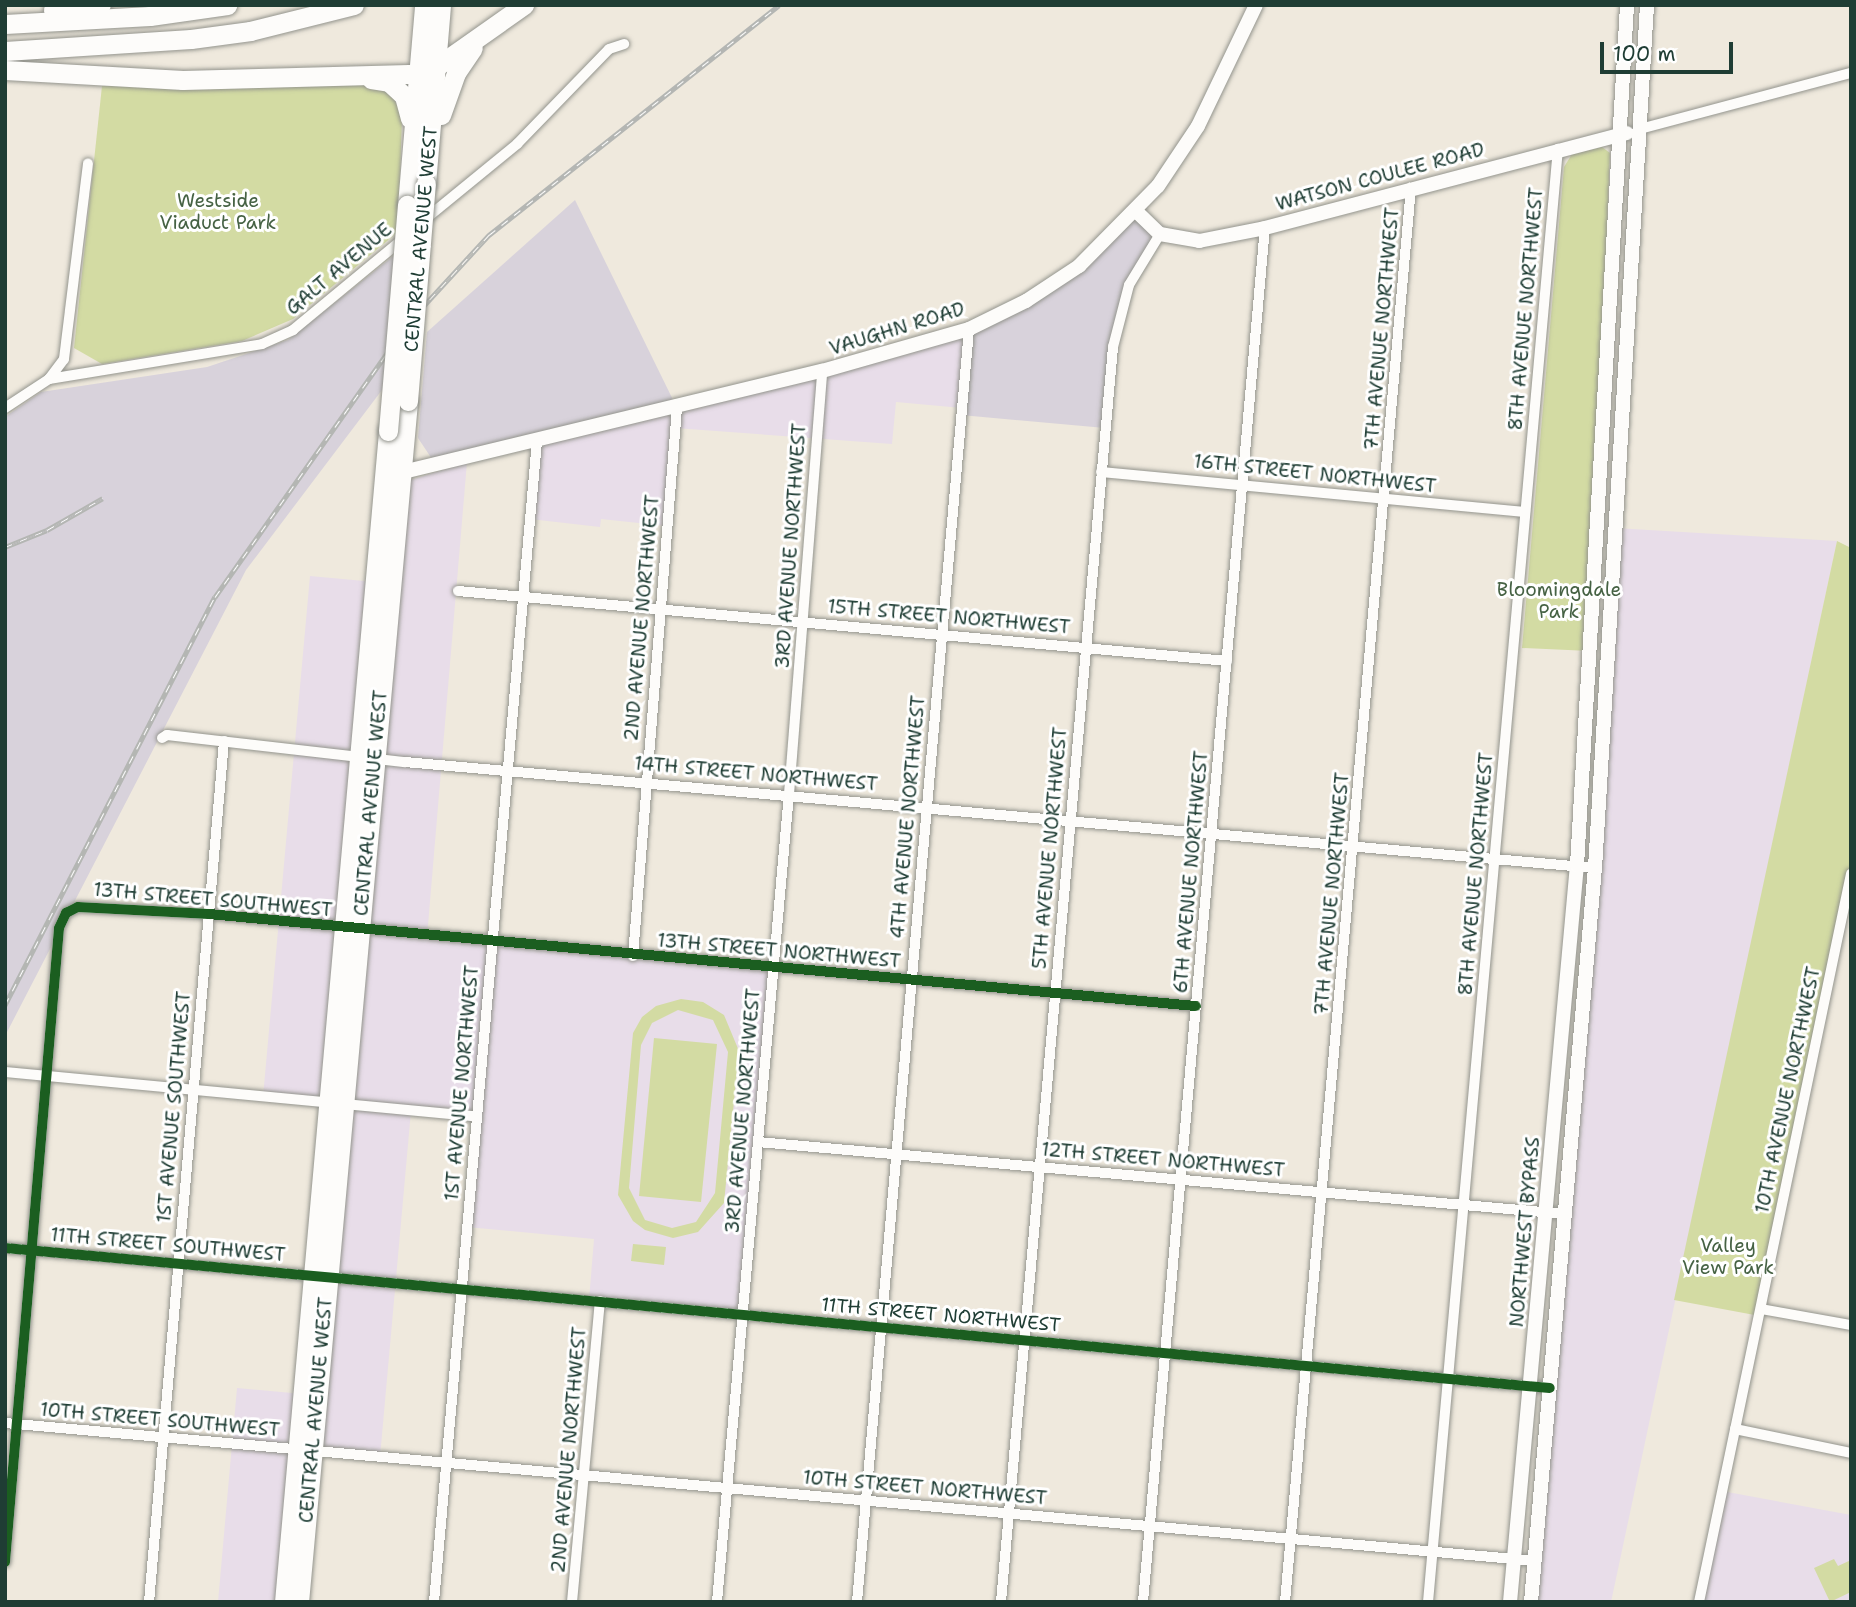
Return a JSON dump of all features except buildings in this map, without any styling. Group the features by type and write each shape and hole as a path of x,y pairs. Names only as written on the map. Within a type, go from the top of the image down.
{"highway":[{"path":"5,13 101,5"},
{"path":"5,24 150,16 227,5"},
{"path":"5,51 77,50 191,39 250,31 354,5"},
{"name":"CENTRAL AVENUE WEST","path":"366,758 374,582 391,428 394,353 413,131 427,70 434,20 424,5"},
{"path":"5,70 183,80 353,76 427,70 524,5"},
{"path":"428,160 456,73 470,51 507,17"},
{"name":"CENTRAL AVENUE WEST","path":"284,1602 305,1451 366,758 403,472 428,160 427,70"},
{"path":"353,76 389,82 404,96 413,131"},
{"path":"374,582 391,490 403,472 395,457 391,428"},
{"name":"CENTRAL AVENUE WEST","path":"299,1602 305,1451"}],"main road":[{"name":"VAUGHN ROAD","path":"403,472 537,442 822,371 969,329 1026,301 1080,266 1137,212 1198,126 1256,5"},
{"name":"NORTHWEST BYPASS","path":"1510,1602 1577,865 1627,5"},
{"name":"NORTHWEST BYPASS","path":"1531,1602 1595,868 1647,5"},
{"name":"WATSON COULEE ROAD","path":"1160,234 1199,241 1265,228 1640,129"},
{"path":"1137,212 1160,234"}],"street":[{"name":"GALT AVENUE","path":"49,379 232,353 293,330 517,144 608,49 624,44"},
{"path":"1640,129 1851,73"},
{"name":"8TH AVENUE NORTHWEST","path":"1428,1602 1559,149"},
{"path":"5,408 49,379 69,343 88,163"},
{"name":"7TH AVENUE NORTHWEST","path":"1285,1602 1412,188"},
{"name":"6TH AVENUE NORTHWEST","path":"1143,1602 1265,228"},
{"name":"5TH AVENUE NORTHWEST","path":"1001,1602 1101,472 1119,318 1129,285 1160,234"},
{"name":"4TH AVENUE NORTHWEST","path":"857,1602 969,329"},
{"name":"3RD AVENUE NORTHWEST","path":"717,1602 789,794 822,371"},
{"name":"2ND AVENUE NORTHWEST","path":"633,956 677,408"},
{"name":"1ST AVENUE NORTHWEST","path":"434,1602 537,442"},
{"name":"16TH STREET NORTHWEST","path":"1101,472 1525,512"},
{"name":"15TH STREET NORTHWEST","path":"458,591 803,620 1227,661"},
{"name":"14TH STREET NORTHWEST","path":"162,738 167,735 366,758 927,806 1595,868"},
{"name":"1ST AVENUE SOUTHWEST","path":"149,1602 224,741"},
{"name":"10TH AVENUE NORTHWEST","path":"1699,1602 1845,932 1851,874"},
{"name":"13TH STREET SOUTHWEST","path":"47,1074 60,928 66,914 93,905 351,929"},
{"name":"13TH STREET NORTHWEST","path":"351,929 1196,1006"},
{"path":"5,1072 477,1117"},
{"path":"5,1562 11,1424 32,1250 47,1074"},
{"name":"12TH STREET NORTHWEST","path":"758,1142 1564,1214"},
{"name":"11TH STREET SOUTHWEST","path":"5,1248 321,1277"},
{"name":"11TH STREET NORTHWEST","path":"321,1277 1550,1388"},
{"name":"2ND AVENUE NORTHWEST","path":"572,1602 600,1301"},
{"path":"1761,1309 1851,1325"},
{"name":"10TH STREET SOUTHWEST","path":"11,1424 305,1451"},
{"path":"1735,1429 1851,1453"},
{"name":"10TH STREET NORTHWEST","path":"305,1451 1535,1561"}],"shaded area":[{"path":"575,200 677,408 436,465 418,438 427,332"},
{"path":"1137,212 1160,234 1141,261 1119,318 1105,428 961,415 969,329 1026,301"},
{"path":"396,254 385,386 246,570 5,1036 5,417 41,392 207,367 288,340"},
{"path":"969,329 962,408 896,402 892,444 675,428 667,526 601,519 600,527 530,519 537,442"},
{"path":"467,462 427,937 774,968 742,1314 589,1300 594,1239 467,1227 477,1117 411,1111 380,1457 312,1451 402,483"},
{"path":"1615,528 1837,541 1611,1602 1531,1602"},
{"path":"310,576 375,582 327,1103 263,1097"},
{"path":"237,1388 303,1394 284,1602 218,1602"},
{"path":"1722,1491 1851,1515 1851,1602 1699,1602"}],"green space":[{"name":"Westside Viaduct Park","path":"372,82 392,93 402,118 398,232 293,319 242,341 102,364 74,348 102,86"},
{"name":"Bloomingdale Park","path":"1602,147 1610,153 1590,651 1522,648 1564,167 1572,154"},
{"name":"Valley View Park","path":"1837,541 1851,548 1851,875 1760,1316 1674,1300"},
{"path":"681,999 703,1002 724,1015 739,1051 724,1203 698,1232 673,1238 645,1230 633,1221 618,1195 633,1033 642,1017 656,1006","holes":["678,1010 713,1020 728,1052 715,1193 696,1222 672,1228 645,1220 629,1188 641,1045 652,1023"]},
{"path":"654,1038 717,1044 701,1202 639,1196"},
{"path":"633,1244 666,1247 664,1265 631,1261"},
{"path":"1834,1559 1838,1566 1851,1560 1851,1592 1830,1602 1814,1568"}],"railway":[{"path":"5,1005 215,597 408,323 489,235 779,5"},
{"path":"5,547 47,530 103,498"}],"cycle path":[{"path":"5,1562 59,928 66,913 78,907 209,914 1196,1006"},
{"path":"5,1248 1550,1388"}]}
